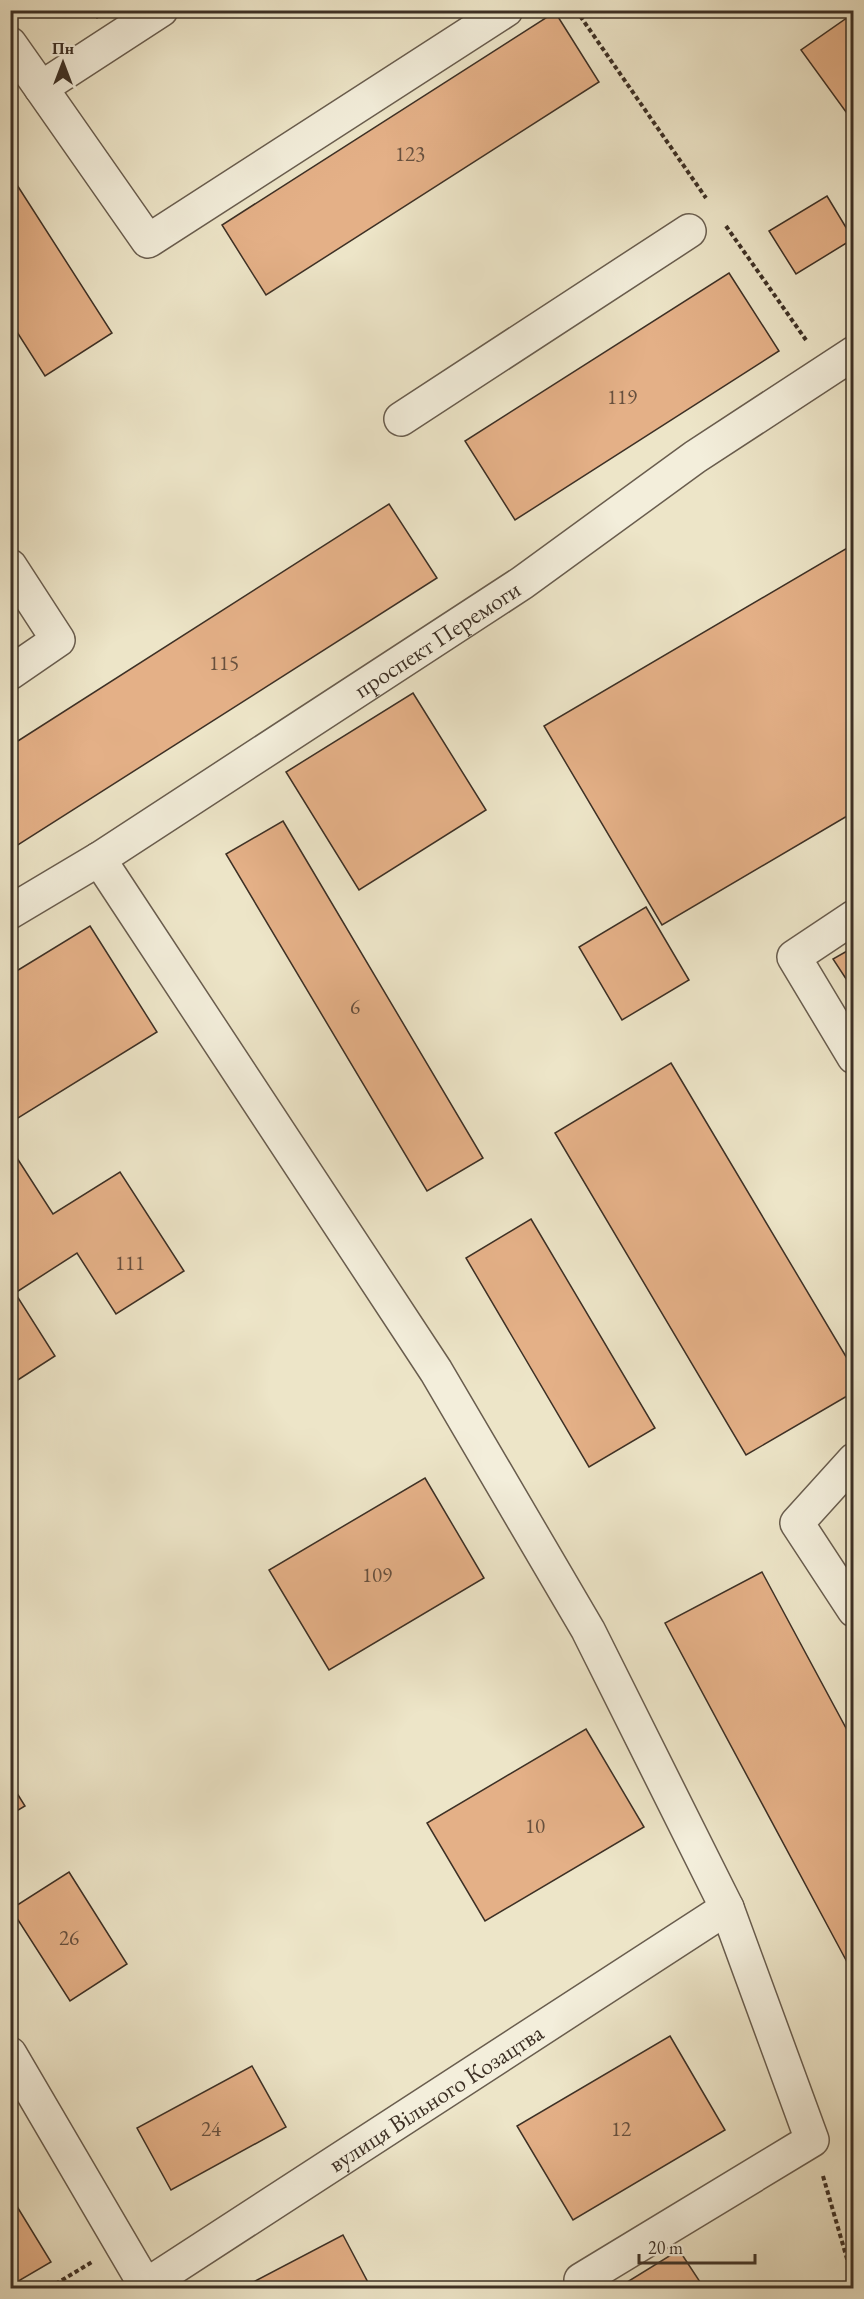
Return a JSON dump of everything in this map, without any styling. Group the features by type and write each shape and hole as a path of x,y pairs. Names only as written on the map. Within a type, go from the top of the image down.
{"street":[{"path":"41,88 161,10"},
{"path":"10,44 148,241 506,10"},
{"path":"401,419 688,231"},
{"name":"проспект Перемоги","path":"10,912 99,860 522,582 695,457 840,362"},
{"path":"10,566 58,640 10,673"},
{"path":"99,860 436,1371 588,1630 727,1908 812,2140 580,2280 586,2289"},
{"path":"854,917 794,957 854,1057"},
{"path":"854,1460 797,1523 854,1610"},
{"name":"вулиця Вільного Козацтва","path":"145,2288 727,1908"},
{"path":"10,2054 145,2288"}],"path":[{"path":"576,10 712,205"},
{"path":"725,225 840,362"},
{"path":"812,2140 854,2283"},
{"path":"49,2289 121,2243"}],"building":[{"path":"92,10 110,10 97,18"},
{"path":"555,12 599,82 266,295 222,225"},
{"path":"854,13 854,123 801,50"},
{"path":"10,174 112,333 45,376 10,321"},
{"path":"827,196 853,239 796,274 769,231"},
{"path":"729,273 779,351 515,520 465,441"},
{"path":"389,504 437,578 10,850 10,746"},
{"path":"854,544 854,812 662,925 544,726"},
{"path":"413,693 486,810 359,890 286,772"},
{"path":"283,821 483,1158 427,1191 226,854"},
{"path":"646,907 689,980 622,1020 579,947"},
{"path":"90,926 157,1032 10,1123 10,975"},
{"path":"854,947 854,991 833,959"},
{"path":"671,1063 854,1370 854,1392 746,1455 555,1133"},
{"path":"17,1158 53,1214 120,1172 184,1271 116,1314 77,1253 15,1293 55,1356 10,1385 10,1162"},
{"path":"531,1219 655,1428 589,1467 466,1258"},
{"path":"425,1478 484,1578 329,1670 269,1570"},
{"path":"762,1572 854,1743 854,1975 665,1623"},
{"path":"586,1729 644,1827 485,1921 427,1823"},
{"path":"10,1782 25,1806 10,1815"},
{"path":"69,1872 127,1964 70,2001 11,1909"},
{"path":"670,2036 725,2130 573,2220 517,2126"},
{"path":"252,2066 286,2127 171,2190 137,2128"},
{"path":"10,2195 51,2262 10,2286"},
{"path":"343,2235 371,2288 242,2288"},
{"path":"679,2250 704,2288 619,2287"}]}
